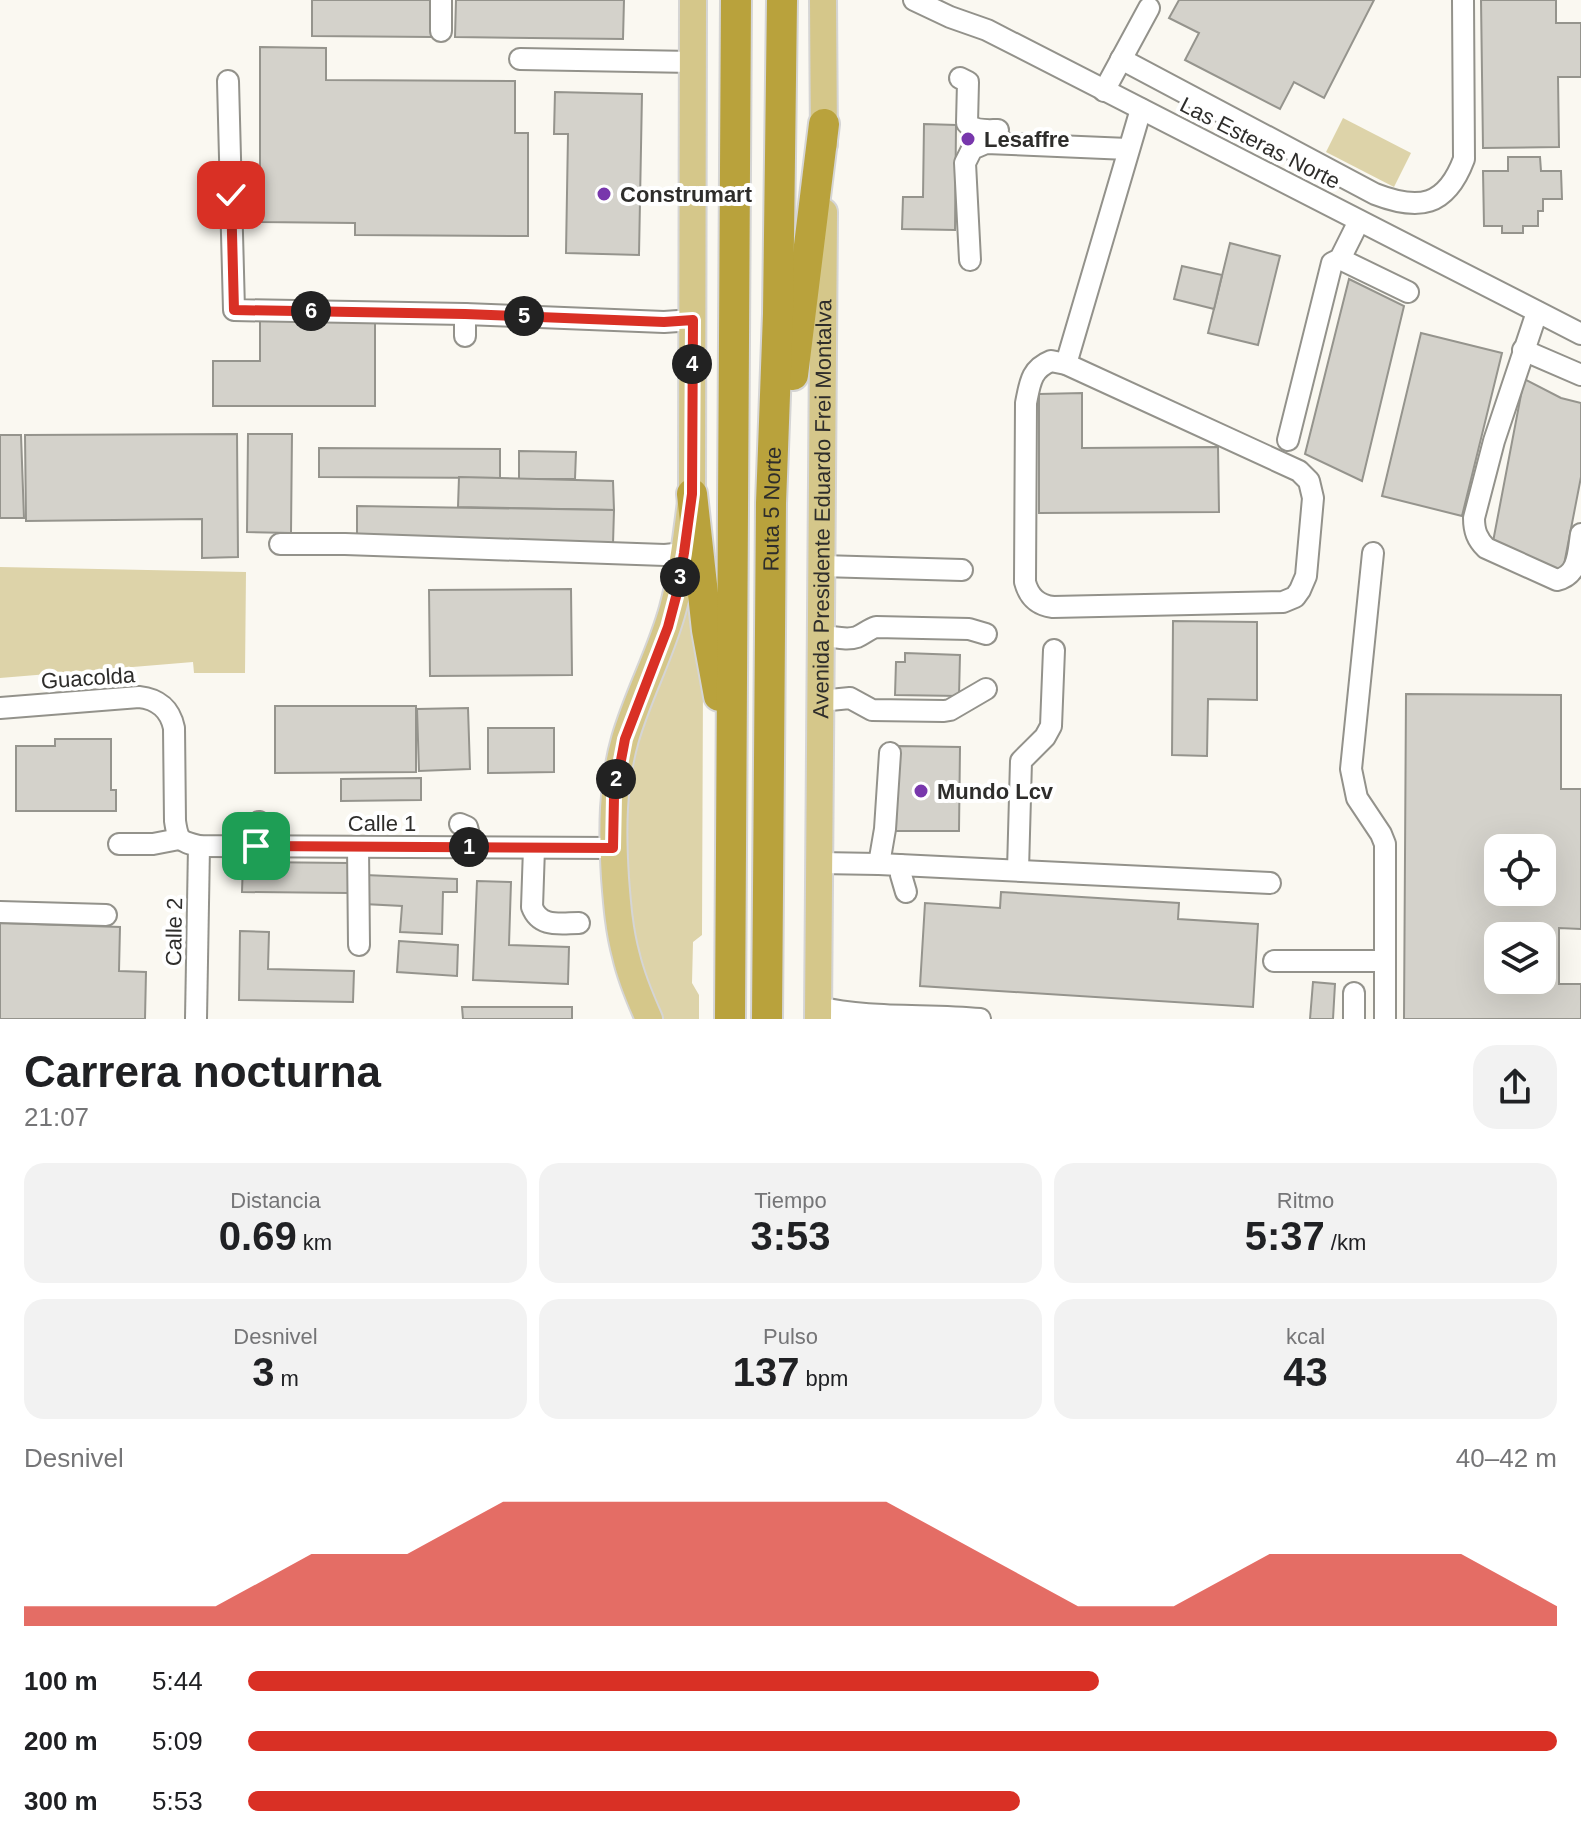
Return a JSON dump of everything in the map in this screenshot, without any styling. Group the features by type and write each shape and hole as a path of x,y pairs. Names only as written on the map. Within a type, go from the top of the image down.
{"highway":[{"name":"Ruta 5 Norte","path":"730,1019 736,0"},
{"name":"Ruta 5 Norte","path":"767,1019 771,503 778,314 782,0"},
{"path":"771,503 792,381 824,124"},
{"path":"692,494 707,630 715,679 732,740"},
{"path":"767,948 784,1019"}],"main road":[{"path":"649,1019 625,955 613,848 614,797 622,750 668,627 677,593 692,494 693,0"},
{"name":"Avenida Presidente Eduardo Frei Montalva","path":"818,1013 823,0"}],"street":[{"path":"441,0 441,31"},
{"name":"Las Esteras Norte","path":"914,0 987,30 1581,334"},
{"path":"1121,59 1375,194 1406,204 1421,204 1448,189 1464,159 1463,0"},
{"path":"1104,91 1149,8"},
{"path":"520,59 693,62"},
{"path":"960,78 968,82 967,123 977,129 998,130"},
{"path":"228,81 234,310 465,314 664,322 693,320"},
{"path":"1066,364 1141,109"},
{"path":"970,260 965,163 972,149 986,143 1128,149"},
{"path":"1288,440 1332,263 1340,259 1359,221"},
{"path":"1340,259 1408,292"},
{"path":"1537,312 1494,441 1474,528 1478,541 1486,548 1557,580 1567,578 1574,570 1581,534"},
{"path":"465,314 465,336"},
{"path":"1523,350 1581,375"},
{"path":"1051,361 1066,364 1299,471 1309,481 1313,498 1306,576 1295,597 1283,602 1053,607 1033,599 1025,582 1026,403 1030,382 1039,366 1051,361"},
{"path":"280,544 665,555 684,553"},
{"path":"1373,553 1351,769 1357,798 1385,844 1385,1019"},
{"path":"821,566 962,570"},
{"path":"821,636 848,638 876,627 969,629 986,634"},
{"path":"1018,870 1021,761 1045,737 1051,726 1054,650"},
{"path":"820,701 850,698 872,710 944,711 986,689"},
{"name":"Guacolda","path":"0,708 139,697 159,703 169,713 174,728 175,821 179,839"},
{"path":"879,864 885,829 890,753"},
{"path":"256,846 259,822"},
{"path":"460,824 467,827 472,847"},
{"path":"119,844 153,844 179,839 199,846"},
{"name":"Calle 1","path":"199,846 613,848"},
{"name":"Calle 2","path":"196,1019 199,846"},
{"path":"358,847 359,945"},
{"path":"534,848 532,907 535,916 550,923 579,923"},
{"path":"819,863 1270,883"},
{"path":"900,865 906,892"},
{"path":"0,912 106,915"},
{"path":"1274,961 1385,961"},
{"path":"1354,993 1354,1019"},
{"path":"818,1013 831,1010 980,1019"}],"shaded area":[{"path":"1343,118 1411,153 1394,187 1326,152"},
{"path":"0,567 246,572 245,673 194,673 193,662 0,678"},
{"path":"688,596 699,643 703,682 702,935 693,942 692,983 699,995 699,1019 659,1019 631,936 624,828 626,770"}],"building":[{"path":"312,0 431,0 431,37 312,36"},
{"path":"456,0 624,0 623,39 455,37"},
{"path":"1179,0 1374,0 1324,98 1294,82 1280,109 1185,60 1199,33 1169,18"},
{"path":"1481,0 1556,0 1556,23 1581,23 1581,77 1558,77 1559,147 1483,148"},
{"path":"260,47 326,48 326,80 515,81 515,133 528,133 528,236 355,235 355,223 260,222"},
{"name":"Construmart","path":"555,92 642,94 639,255 566,253 568,134 554,134"},
{"path":"924,124 956,125 955,230 902,229 903,197 923,197"},
{"path":"1508,157 1540,157 1541,171 1561,171 1562,199 1543,199 1543,211 1538,211 1538,226 1523,226 1523,233 1502,233 1502,226 1484,226 1483,171 1508,171"},
{"path":"1230,243 1280,256 1258,345 1208,333"},
{"path":"1182,266 1222,275 1214,309 1174,299"},
{"path":"1349,279 1404,306 1362,481 1305,454"},
{"path":"260,319 375,319 375,406 213,406 213,361 260,361"},
{"path":"1421,333 1502,353 1462,516 1382,496"},
{"path":"1524,379 1561,398 1581,403 1581,477 1562,575 1492,547"},
{"path":"1082,393 1082,448 1218,447 1219,512 1039,513 1039,394"},
{"path":"237,434 238,557 202,558 202,519 26,521 25,435"},
{"path":"248,434 292,434 291,533 247,532"},
{"path":"0,435 21,435 24,518 0,518"},
{"path":"319,448 500,449 500,478 319,477"},
{"path":"519,451 576,452 575,479 519,479"},
{"path":"459,477 613,481 614,510 458,507"},
{"path":"357,506 614,510 613,544 357,540"},
{"path":"571,589 572,675 430,676 429,590"},
{"path":"1173,621 1257,622 1257,700 1208,699 1207,756 1172,755"},
{"path":"905,653 960,655 959,696 895,695 896,662 905,662"},
{"path":"1406,694 1561,695 1561,789 1581,789 1581,929 1559,928 1559,984 1581,984 1581,1019 1404,1019"},
{"path":"275,706 416,706 416,772 275,773"},
{"path":"468,708 470,769 419,771 417,709"},
{"path":"488,728 554,728 554,772 488,773"},
{"path":"55,739 111,739 111,790 116,790 116,811 16,811 16,746 55,746"},
{"path":"897,746 960,747 959,831 896,831"},
{"path":"421,778 421,800 341,801 341,779"},
{"path":"243,862 348,863 348,893 242,892"},
{"path":"365,875 457,879 457,892 443,892 442,934 400,932 402,906 364,904"},
{"path":"477,881 511,882 509,945 569,947 568,984 473,980"},
{"path":"1001,892 1179,903 1178,919 1258,924 1253,1007 920,986 925,903 1000,908"},
{"path":"0,923 120,927 119,971 146,972 145,1019 0,1019"},
{"path":"240,931 269,932 268,969 354,971 353,1002 239,1000"},
{"path":"399,941 458,945 457,976 397,972"},
{"path":"1313,982 1335,984 1333,1019 1310,1019"},
{"path":"462,1007 572,1007 572,1019 463,1019"}],"place":[{"name":"Lesaffre","path":"968,139"},
{"name":"Construmart","path":"604,194"},
{"name":"Mundo Lcv","path":"921,791"}],"route":[{"path":"231,195 234,310 465,314 664,322 693,320 692,494 684,553 668,627 625,739 614,797 613,848 256,846"}]}
